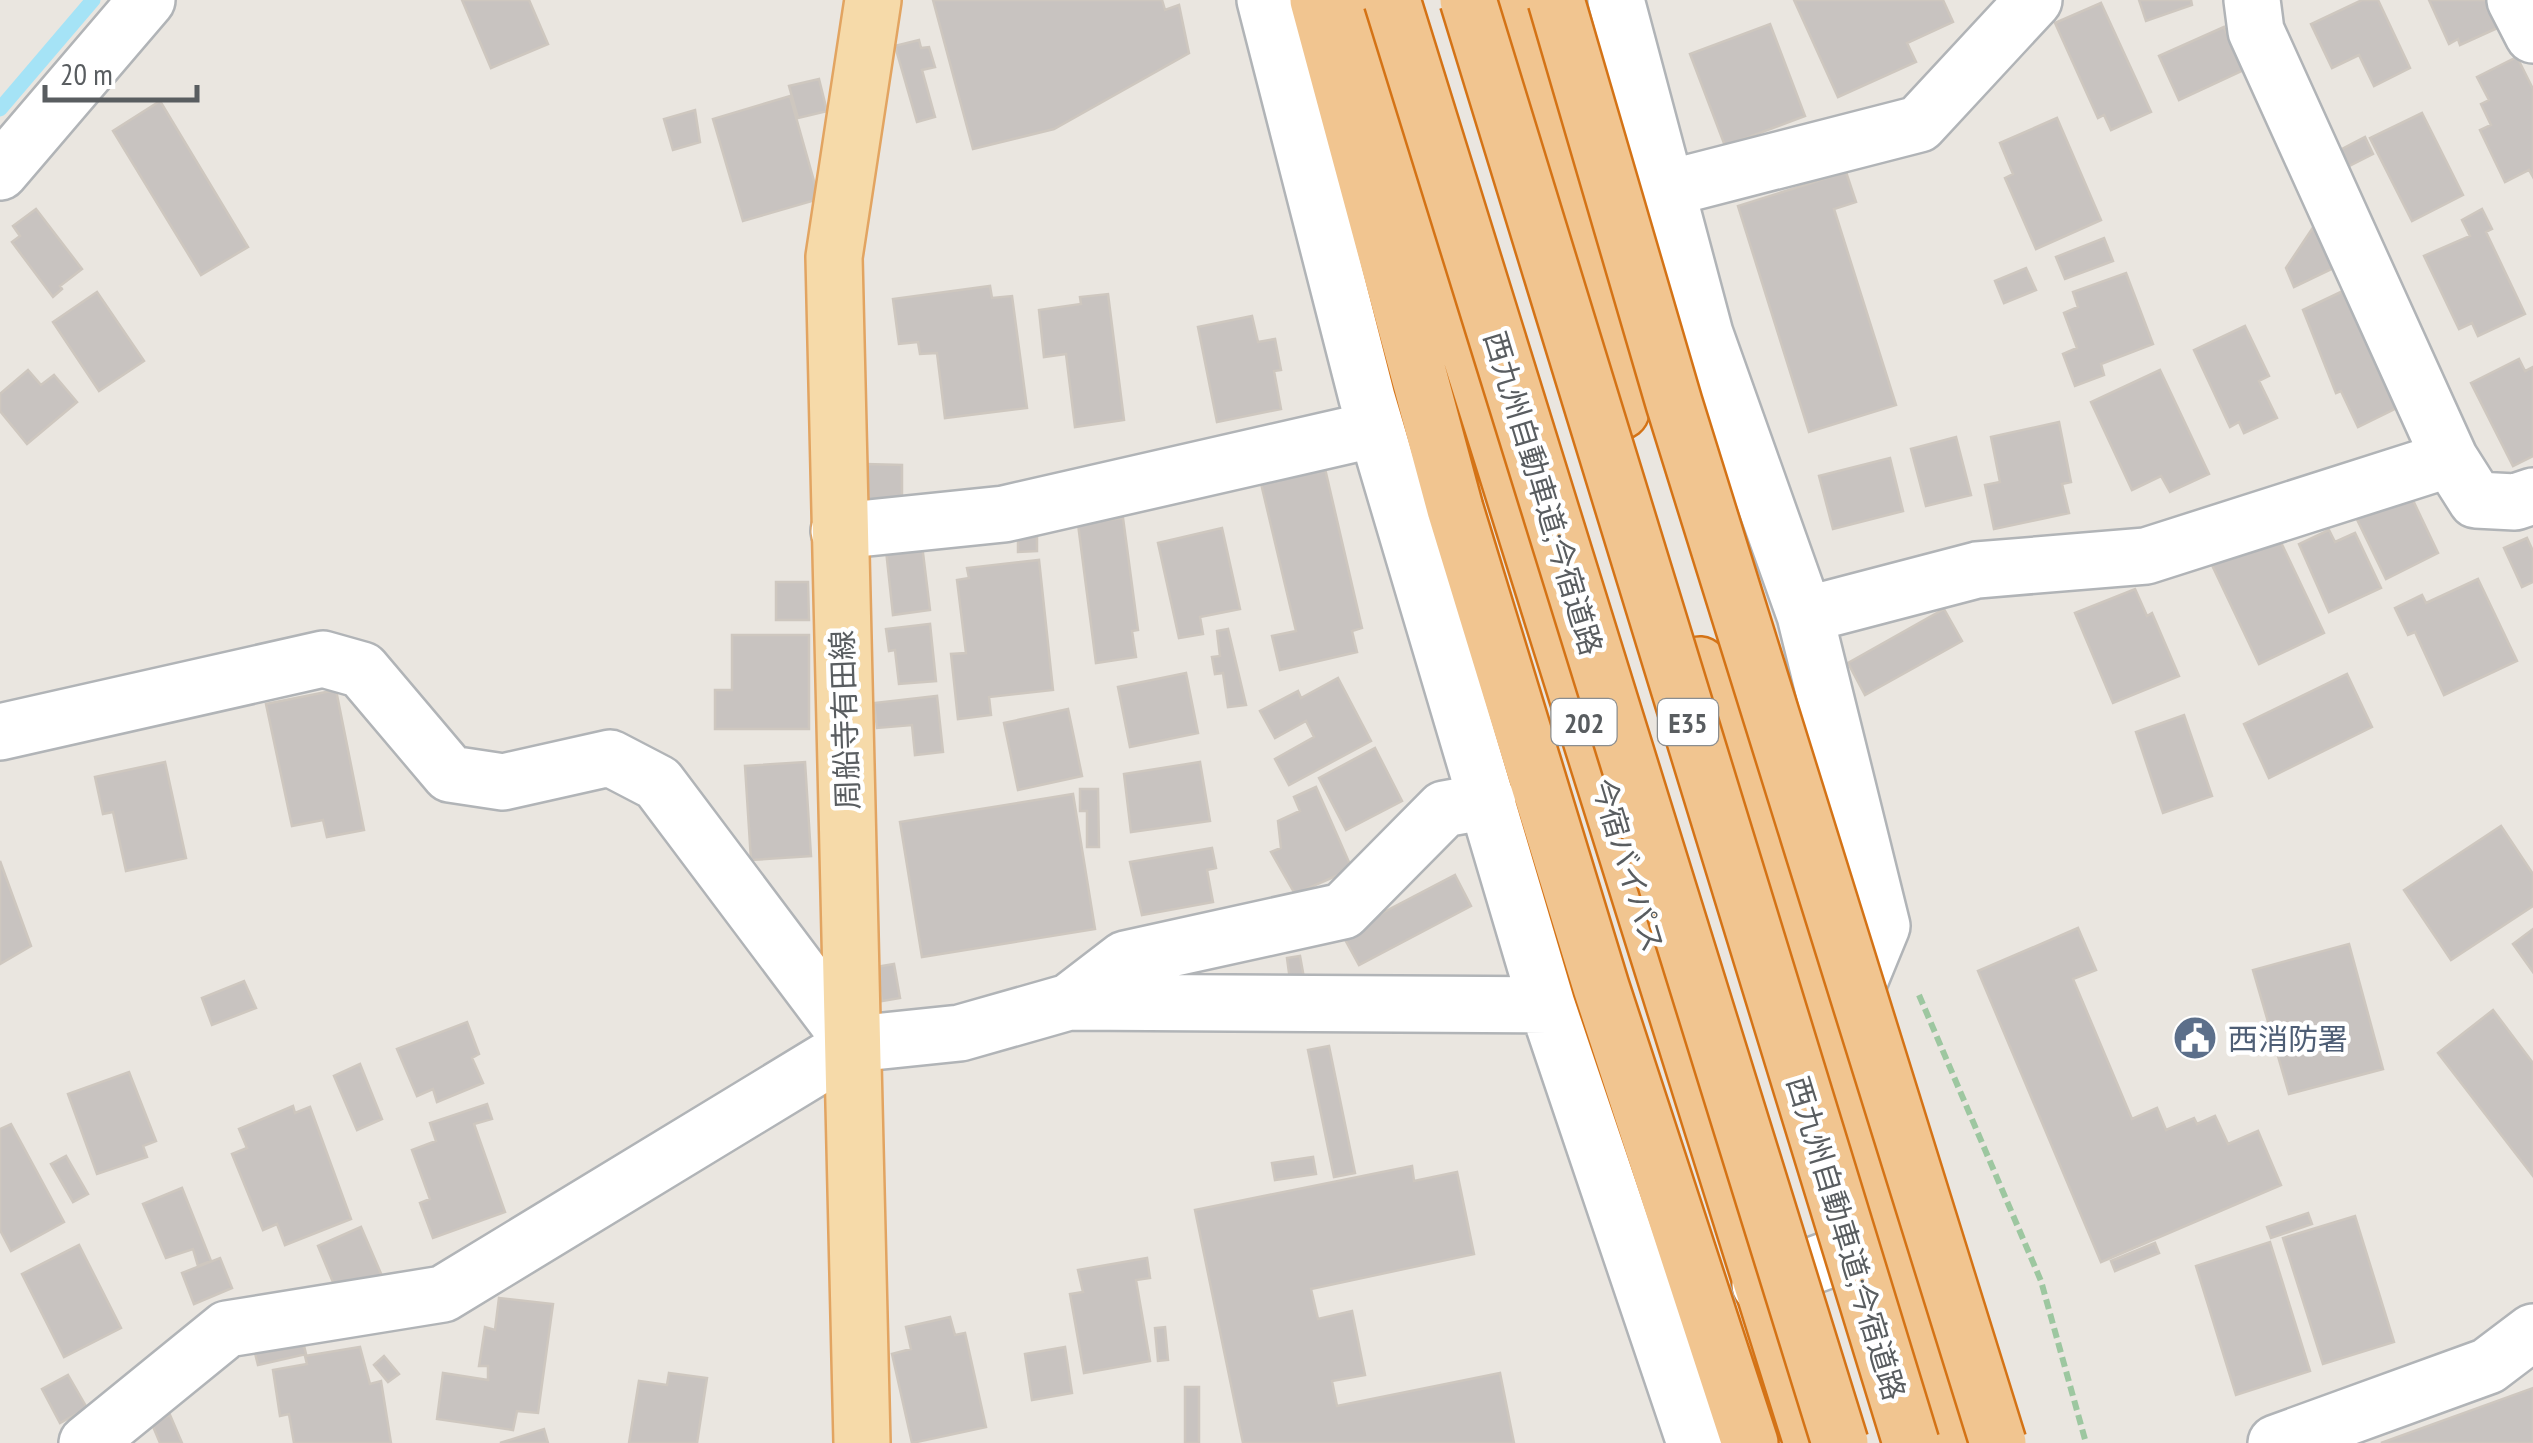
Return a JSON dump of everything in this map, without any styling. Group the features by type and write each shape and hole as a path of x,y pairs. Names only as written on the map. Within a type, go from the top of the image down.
{"highway":[{"path":"1318,0 1455,509 1601,988 1750,1443"},
{"name":"今宿バイパス","path":"1359,0 1812,1443"},
{"name":"西九州自動車道;今宿道路","path":"1392,0 1840,1443"},
{"name":"西九州自動車道;今宿道路","path":"1468,0 1911,1443"},
{"path":"1504,0 1652,519 1890,1237 1952,1443"},
{"path":"1556,0 1680,422 1998,1443"}],"main road":[{"name":"周船寺有田線","path":"862,1443 834,257 874,0"}],"street":[{"path":"0,172 147,0"},
{"path":"1265,0 1376,429 1547,1005 1695,1443"},
{"path":"1616,0 1670,188 1705,334 1804,615 1882,926 1859,982 1817,1026"},
{"path":"1670,188 1919,124 2034,0"},
{"path":"2252,0 2256,32 2450,459 2476,500 2515,502 2533,496"},
{"path":"2516,0 2533,35"},
{"path":"839,531 1004,514 1376,429"},
{"path":"1804,615 1978,570 2146,556 2450,459"},
{"path":"0,732 324,660 362,670 450,774 503,782 610,758 658,783 854,1044"},
{"path":"1069,1002 1125,959 1343,911 1444,809 1488,801"},
{"path":"87,1443 227,1329 443,1294 854,1044 960,1033 1069,1002 1547,1005"},
{"path":"1760,1285 1890,1237"},
{"path":"2276,1443 2488,1366 2533,1332"}],"building":[{"path":"462,0 529,0 548,44 491,68"},
{"path":"933,0 1162,0 1165,10 1179,5 1189,53 1054,129 973,149"},
{"path":"1794,0 1943,0 1953,22 1907,43 1916,62 1838,97"},
{"path":"2139,0 2191,0 2192,5 2146,21"},
{"path":"2362,0 2378,0 2410,68 2374,86 2359,55 2332,68 2311,24"},
{"path":"2429,0 2493,0 2504,25 2460,45 2458,39 2449,44"},
{"path":"2101,3 2151,112 2111,130 2104,115 2098,118 2055,23"},
{"path":"1770,24 1805,116 1725,146 1690,54"},
{"path":"2224,27 2244,70 2179,100 2159,56"},
{"path":"919,40 921,48 929,47 935,67 922,70 935,117 917,122 895,46"},
{"path":"2517,57 2533,89 2533,177 2529,170 2505,182 2480,130 2491,125 2481,104 2489,100 2477,77"},
{"path":"819,79 827,111 798,118 789,86"},
{"path":"790,96 819,199 743,221 713,119"},
{"path":"160,101 248,247 201,275 113,131"},
{"path":"695,110 700,142 673,150 664,119"},
{"path":"2422,113 2463,195 2412,221 2370,138"},
{"path":"2057,118 2101,220 2036,249 2005,178 2013,174 2000,143"},
{"path":"2365,137 2373,154 2349,166 2340,150"},
{"path":"1846,172 1856,202 1834,209 1896,405 1809,432 1738,206"},
{"path":"36,209 82,269 60,286 62,289 53,297 12,242 20,236 13,226"},
{"path":"2482,209 2492,229 2486,232 2525,314 2478,336 2472,323 2459,329 2424,256 2470,236 2462,220"},
{"path":"2316,223 2338,266 2294,287 2286,268"},
{"path":"2104,238 2113,261 2065,279 2056,257"},
{"path":"2026,268 2036,290 2004,303 1995,281"},
{"path":"2126,273 2153,344 2101,364 2104,375 2075,386 2063,354 2077,348 2064,313 2078,307 2073,292"},
{"path":"990,286 992,298 1012,296 1027,408 945,418 937,353 920,354 918,342 899,344 893,299"},
{"path":"2343,291 2407,403 2358,427 2341,391 2336,393 2303,310"},
{"path":"97,292 144,361 99,391 53,322"},
{"path":"1108,294 1124,420 1075,427 1066,354 1044,357 1039,310 1081,304 1080,297"},
{"path":"1252,316 1258,342 1275,339 1281,370 1274,371 1281,409 1217,422 1198,327"},
{"path":"2245,326 2269,376 2259,381 2277,418 2244,433 2239,422 2230,427 2194,350"},
{"path":"2519,359 2525,371 2533,367 2533,456 2513,466 2471,383"},
{"path":"28,370 41,385 54,375 77,402 27,444 0,411 0,394"},
{"path":"2160,370 2209,474 2170,492 2161,476 2132,490 2091,402"},
{"path":"2059,422 2071,482 2062,484 2069,513 1994,529 1985,485 2000,482 1991,437"},
{"path":"1956,437 1971,495 1926,506 1911,449"},
{"path":"1890,458 1903,511 1833,529 1819,476"},
{"path":"1323,460 1362,628 1352,631 1357,652 1280,670 1272,636 1296,631 1259,475"},
{"path":"865,464 902,465 902,500 865,500"},
{"path":"2410,494 2438,553 2386,579 2352,509"},
{"path":"1123,518 1138,630 1132,631 1136,657 1096,663 1078,524"},
{"path":"1222,528 1240,609 1200,617 1203,634 1179,638 1158,543"},
{"path":"2329,530 2335,542 2355,533 2381,588 2329,612 2299,544"},
{"path":"1037,533 1037,551 1018,552 1018,534"},
{"path":"2277,534 2324,633 2259,664 2212,565"},
{"path":"2527,538 2533,551 2533,582 2522,587 2504,548"},
{"path":"922,545 930,610 893,615 886,550"},
{"path":"1039,560 1053,690 989,697 991,715 958,719 951,654 966,653 957,580 969,578 967,568"},
{"path":"2478,579 2517,661 2444,695 2415,632 2408,635 2395,608 2422,595 2426,603"},
{"path":"776,582 808,582 809,620 776,620"},
{"path":"2135,589 2147,616 2152,613 2179,676 2113,703 2075,613"},
{"path":"1944,609 1962,641 1865,695 1848,663"},
{"path":"930,624 936,681 899,684 895,650 889,651 886,629"},
{"path":"1228,629 1246,705 1228,707 1223,673 1215,674 1212,657 1220,656 1217,631"},
{"path":"732,635 809,635 809,729 715,729 715,690 732,690"},
{"path":"1186,673 1198,733 1130,747 1118,687"},
{"path":"2347,674 2372,727 2269,778 2244,724"},
{"path":"1338,678 1371,741 1289,785 1275,759 1314,737 1306,721 1275,738 1260,711 1298,691 1301,698"},
{"path":"336,690 364,830 327,837 323,820 292,826 266,704"},
{"path":"937,696 943,752 915,755 912,725 877,728 874,703"},
{"path":"1068,709 1082,776 1018,790 1004,723"},
{"path":"2184,715 2212,796 2163,813 2136,732"},
{"path":"1375,748 1402,801 1346,830 1319,778"},
{"path":"165,762 186,858 126,871 113,812 103,814 95,777"},
{"path":"805,762 811,856 751,860 745,766"},
{"path":"1200,762 1210,821 1131,832 1124,774"},
{"path":"1316,787 1352,869 1295,894 1271,852 1281,848 1278,821 1300,811 1294,797"},
{"path":"1080,789 1098,789 1099,847 1087,847 1087,811 1080,811"},
{"path":"1073,794 1095,929 922,957 900,822"},
{"path":"2501,826 2533,874 2533,906 2451,960 2404,890"},
{"path":"1212,848 1216,868 1207,870 1213,902 1142,915 1130,862"},
{"path":"0,861 31,946 0,964"},
{"path":"1455,875 1471,906 1359,965 1342,934"},
{"path":"2078,928 2096,970 2073,979 2132,1119 2157,1108 2166,1130 2194,1118 2197,1124 2215,1116 2228,1144 2258,1131 2281,1185 2101,1262 1978,971"},
{"path":"2533,929 2533,972 2513,944"},
{"path":"2349,944 2383,1069 2289,1094 2253,970"},
{"path":"1300,956 1304,978 1290,980 1287,958"},
{"path":"894,964 900,998 882,1001 876,967"},
{"path":"244,981 256,1008 212,1025 202,998"},
{"path":"2493,1010 2533,1063 2533,1176 2438,1053"},
{"path":"467,1022 479,1054 472,1058 483,1083 437,1102 433,1089 417,1096 397,1049"},
{"path":"1329,1046 1355,1173 1334,1177 1308,1050"},
{"path":"360,1064 382,1119 357,1130 334,1076"},
{"path":"129,1072 156,1141 143,1146 147,1157 97,1174 68,1094"},
{"path":"487,1104 492,1119 474,1124 505,1212 433,1238 420,1203 430,1199 412,1150 436,1141 430,1123"},
{"path":"293,1106 295,1113 310,1107 351,1219 285,1245 277,1224 263,1230 232,1154 247,1148 239,1129"},
{"path":"11,1124 64,1222 11,1251 0,1230 0,1129"},
{"path":"66,1156 88,1194 73,1202 51,1164"},
{"path":"1313,1157 1316,1174 1275,1180 1272,1163"},
{"path":"1412,1166 1414,1181 1457,1172 1474,1254 1311,1289 1318,1319 1352,1311 1365,1375 1332,1381 1337,1406 1500,1373 1514,1443 1243,1443 1195,1210"},
{"path":"182,1188 211,1261 198,1266 193,1249 166,1258 143,1204"},
{"path":"2308,1213 2312,1224 2271,1238 2267,1227"},
{"path":"2355,1216 2394,1342 2323,1364 2283,1238"},
{"path":"361,1227 385,1283 335,1287 318,1246"},
{"path":"2270,1242 2310,1371 2236,1395 2196,1266"},
{"path":"2155,1243 2159,1253 2115,1271 2111,1261"},
{"path":"79,1245 121,1328 64,1357 22,1274"},
{"path":"220,1258 232,1288 194,1304 182,1273"},
{"path":"1147,1258 1150,1278 1136,1280 1150,1361 1084,1373 1070,1294 1083,1292 1078,1270"},
{"path":"499,1298 553,1304 538,1413 517,1411 513,1430 437,1419 443,1373 488,1380 488,1366 479,1366 485,1327 495,1330"},
{"path":"950,1317 955,1335 965,1333 986,1427 912,1443 892,1354 911,1349 906,1327"},
{"path":"1165,1327 1168,1360 1158,1361 1155,1328"},
{"path":"300,1329 306,1354 258,1365 252,1341"},
{"path":"360,1347 370,1384 381,1381 391,1443 294,1443 289,1414 280,1416 273,1370 307,1364 305,1356"},
{"path":"1065,1347 1072,1393 1032,1400 1025,1354"},
{"path":"384,1356 399,1374 388,1382 374,1365"},
{"path":"669,1373 707,1378 697,1443 629,1443 639,1381 667,1385"},
{"path":"68,1375 87,1408 60,1423 42,1389"},
{"path":"1185,1387 1199,1387 1199,1443 1185,1443"},
{"path":"2533,1388 2533,1443 2381,1443"},
{"path":"170,1415 182,1443 160,1443 152,1424"},
{"path":"544,1429 548,1443 500,1443"}],"waterway":[{"path":"0,109 93,0"}],"place":[{"name":"西消防署","path":"2195,1038"}]}
